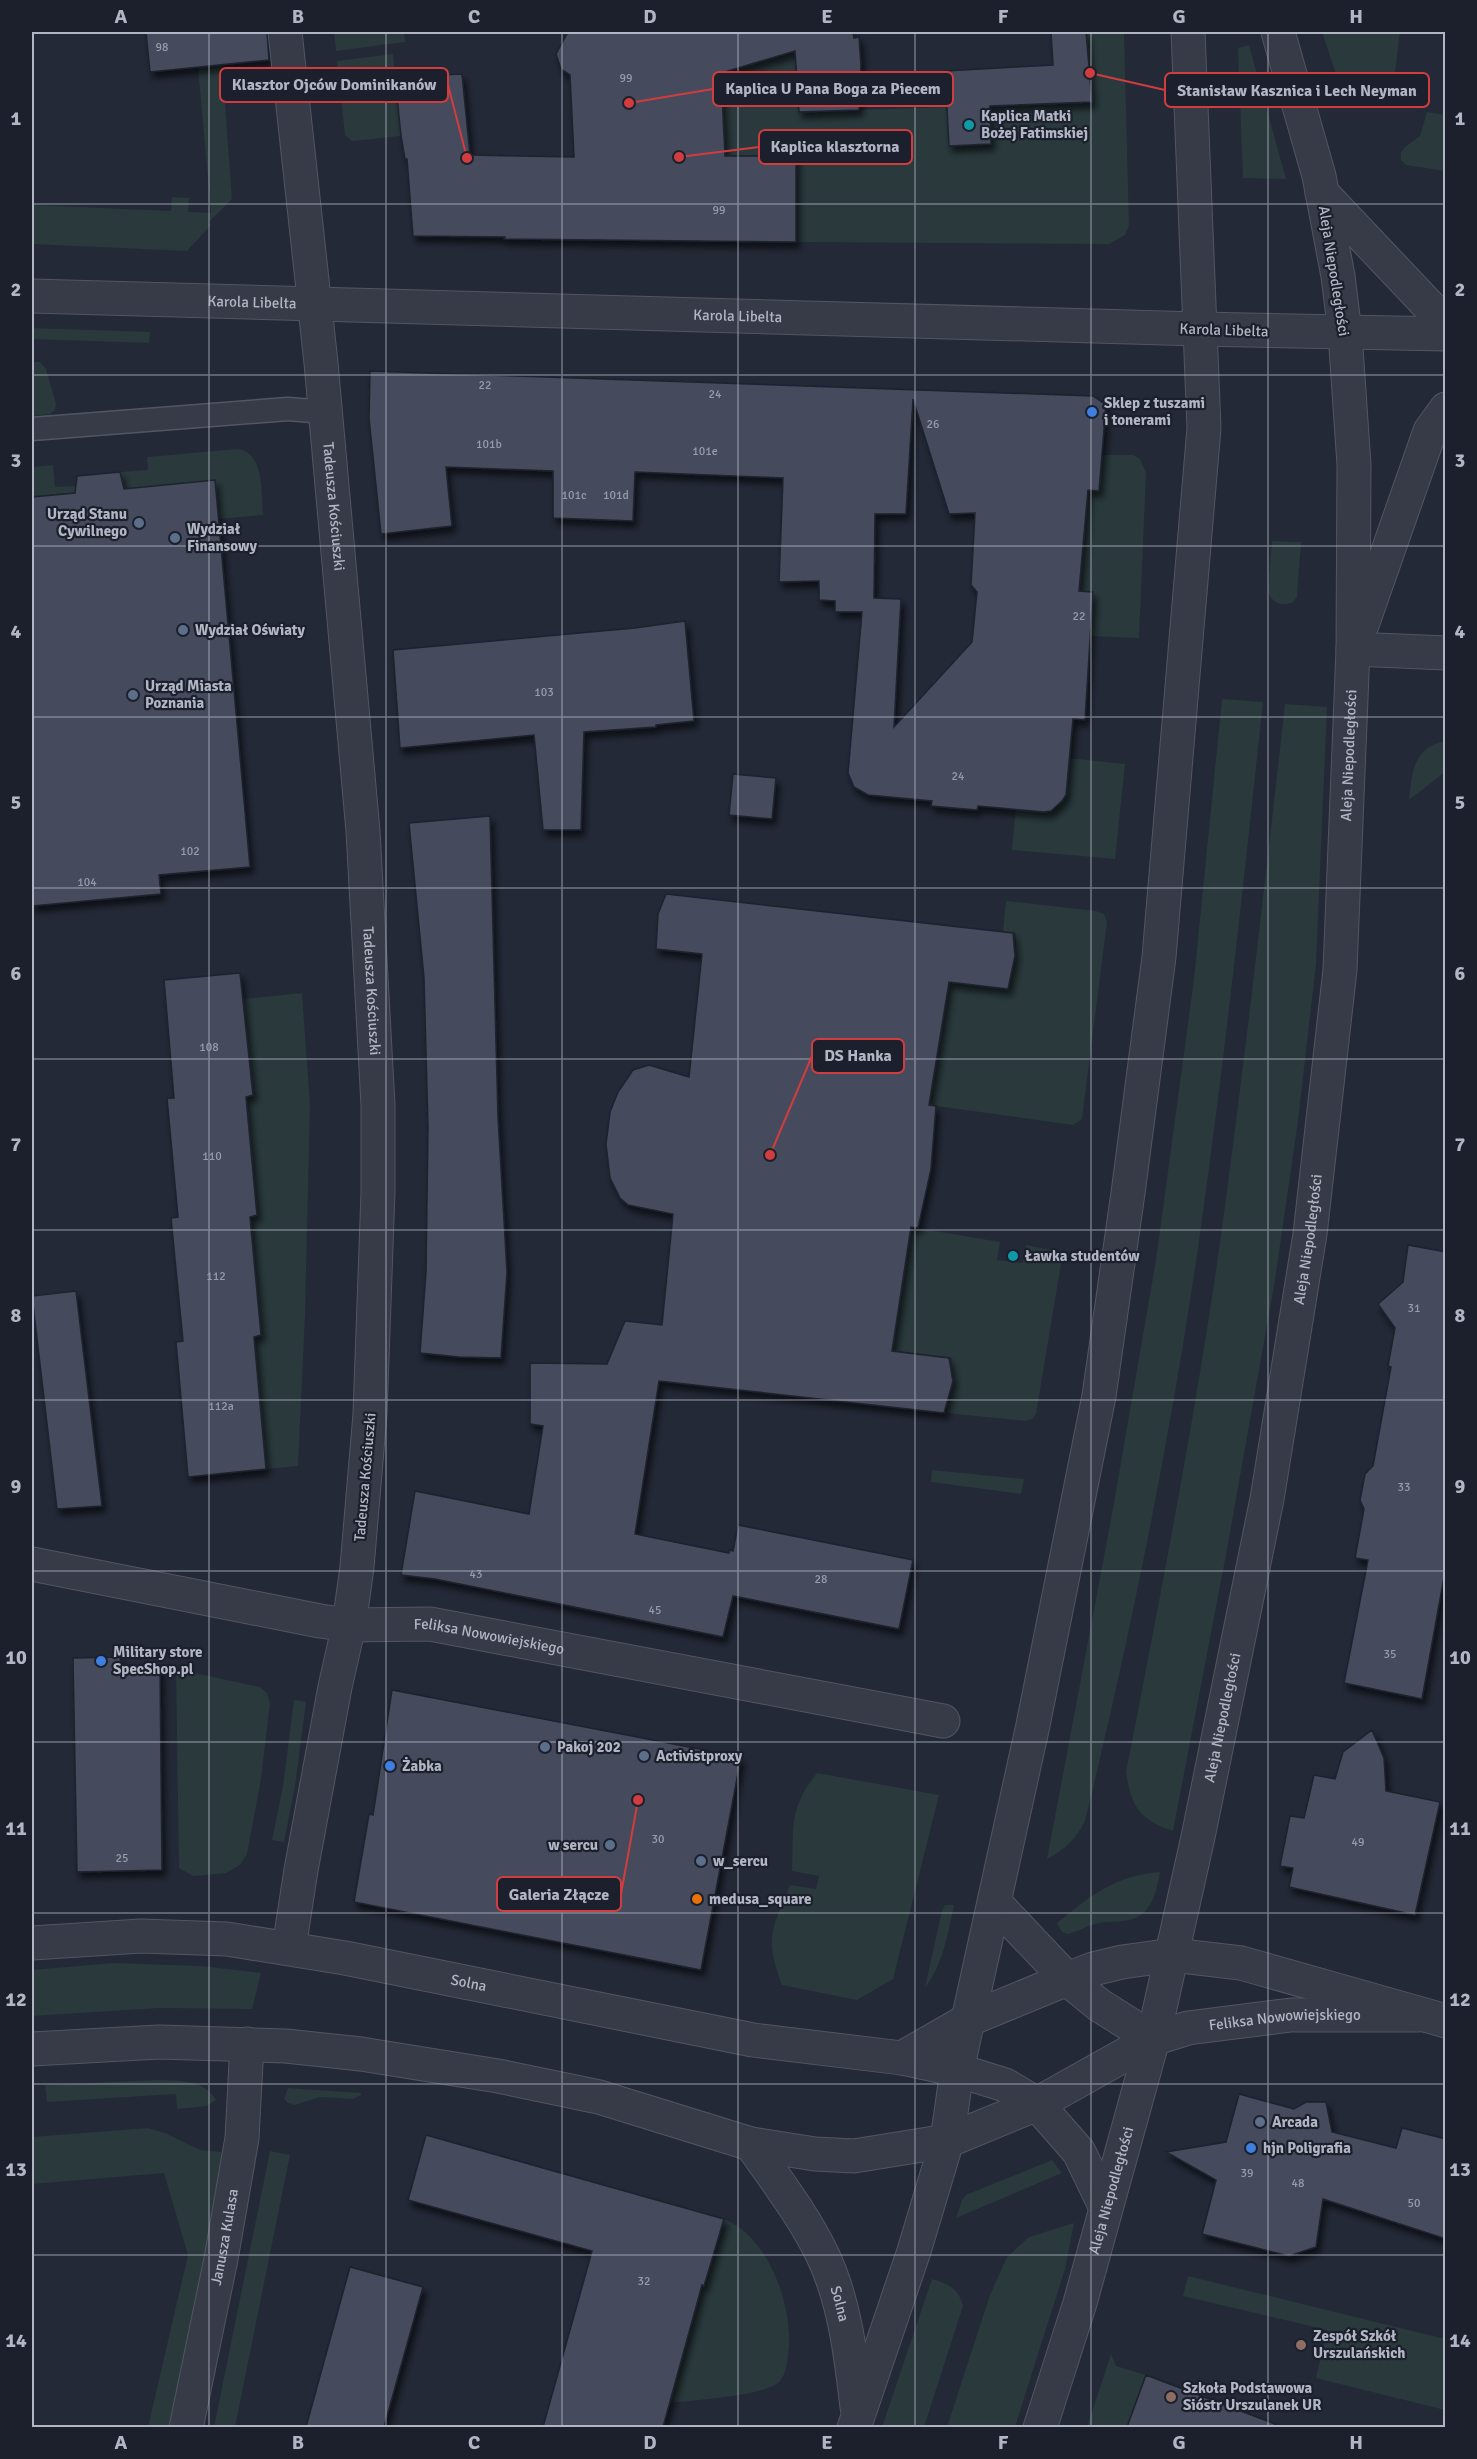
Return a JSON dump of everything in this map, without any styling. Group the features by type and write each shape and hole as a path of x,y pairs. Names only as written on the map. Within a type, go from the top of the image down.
{"street":[{"name":"Tadeusza Kościuszki","path":"285,32 325,412 363,831 378,1105 378,1192 370,1414 357,1567 301,1870 289,1948"},
{"path":"856,2421 914,2251 947,2141 957,2070 995,1903 1100,1396 1158,969 1204,439 1188,32"},
{"name":"Aleja Niepodległości","path":"1040,2427 1080,2303 1153,2039 1173,1955 1267,1499 1310,1234 1340,970 1353,649 1354,465 1345,333 1338,276 1322,193 1278,32"},
{"path":"1322,193 1446,324"},
{"name":"Karola Libelta","path":"32,296 1446,334"},
{"path":"1446,409 1430,431 1353,649 1446,653"},
{"name":"Feliksa Nowowiejskiego","path":"32,1564 348,1625 430,1624 943,1721"},
{"path":"32,2049 159,2042 247,2044 361,2054 498,2076 600,2097 751,2144 815,2154 854,2156 947,2141 1037,2104 1153,2039 1099,2005 1067,1979 995,1903"},
{"name":"Solna","path":"32,1943 141,1936 227,1939 289,1948 753,2040 902,2058 957,2070 1005,2085 1037,2104 1079,2152 1106,2208"},
{"path":"902,2058 970,2019 1093,1969 1122,1962 1173,1955"},
{"name":"Feliksa Nowowiejskiego","path":"1173,1955 1241,1963 1432,2018"},
{"name":"Feliksa Nowowiejskiego","path":"1153,2039 1188,2028 1291,2015 1432,2018"},
{"name":"Janusza Kulasa","path":"186,2427 221,2259 242,2138 247,2044"},
{"name":"Solna","path":"751,2144 795,2208 823,2255 838,2295 849,2350 856,2421"}],"lane":[{"path":"32,429 288,409 325,412"}],"shaded area":[{"path":"334,32 404,32 405,42 336,51"},
{"path":"1086,32 1124,32 1129,226 1125,235 1109,244 796,242 796,158 711,156 696,123 724,122 721,73 693,75 795,47 799,112 947,107 949,146 991,144 990,105 1091,101"},
{"path":"1322,32 1400,32 1394,74 1386,92 1364,103 1347,107"},
{"path":"1249,45 1286,179 1243,178 1238,48"},
{"path":"393,54 401,136 352,141 345,135 337,61"},
{"path":"222,64 232,199 209,222 211,225 187,251 32,244 32,205 171,211 172,197 189,198 188,212 211,213 198,67"},
{"path":"1427,112 1445,115 1445,171 1406,165 1401,160 1401,153 1405,147 1420,136"},
{"path":"32,328 150,332 149,343 32,339"},
{"path":"32,362 40,362 46,369 56,404 55,410 50,414 32,416"},
{"path":"238,449 247,452 257,466 263,515 218,519 215,480 124,489 120,472 148,470 147,457"},
{"path":"1102,455 1133,455 1140,459 1146,473 1139,638 1090,636 1093,592 1079,591 1088,490 1099,491"},
{"path":"53,465 55,487 76,486 75,493 32,497 32,467"},
{"path":"1272,541 1301,542 1297,597 1292,603 1277,603 1268,591"},
{"path":"1222,699 1263,702 1224,1052 1196,1262 1147,1543 1085,1821 1069,1843 1047,1859 1112,1514 1156,1260 1194,979"},
{"path":"1285,704 1327,707 1316,964 1298,1121 1275,1280 1226,1555 1173,1831 1152,1822 1139,1810 1134,1803 1126,1772 1186,1455 1217,1264"},
{"path":"1445,741 1445,772 1409,800 1413,771 1420,755 1434,744"},
{"path":"1068,758 1125,764 1115,859 1012,850 1016,809 1046,810 1060,804 1066,787"},
{"path":"1006,901 1096,911 1104,914 1107,922 1082,1119 1073,1125 929,1105 949,982 1009,988 1015,956 1016,933 1003,932"},
{"path":"302,993 310,1104 305,1316 298,1466 266,1469 254,1337 261,1334 250,1217 257,1215 246,1097 253,1095 243,999"},
{"path":"911,1227 1000,1242 997,1260 1023,1263 1026,1245 1060,1252 1062,1258 1036,1414 1032,1419 1025,1421 946,1413 953,1381 952,1358 892,1351"},
{"path":"932,1470 1024,1479 1021,1494 931,1482"},
{"path":"176,1669 260,1687 267,1693 270,1703 261,1779 247,1854 240,1865 226,1873 193,1876 179,1868"},
{"path":"294,1700 306,1702 295,1786 284,1842 272,1840 283,1786"},
{"path":"817,1773 939,1795 893,1979 857,2000 782,1985 773,1955 772,1934 790,1885 816,1889 819,1876 792,1871 794,1819 801,1797"},
{"path":"1160,1872 1151,1904 1140,1916 1123,1921 1095,1924 1067,1934 1062,1932 1057,1923 1104,1888 1130,1877"},
{"path":"945,1905 954,1905 947,1938 941,1959 925,1988 942,1910"},
{"path":"113,1963 202,1966 261,1973 252,2009 159,2008 32,2016 32,1970"},
{"path":"158,2080 190,2082 205,2088 216,2100 207,2106 177,2109 176,2094 47,2102 45,2085"},
{"path":"288,2088 361,2093 361,2095 353,2099 320,2097 295,2105 284,2099"},
{"path":"148,2128 165,2133 200,2150 221,2152 224,2160 170,2427 148,2427 188,2255 164,2173 32,2184 32,2137"},
{"path":"270,2151 290,2155 235,2427 214,2427"},
{"path":"1052,2160 1062,2173 956,2218 966,2195"},
{"path":"724,2219 740,2228 754,2242 776,2277 783,2297 789,2338 785,2372 780,2381 761,2390 669,2403 702,2285 704,2285"},
{"path":"1074,2223 1065,2269 1015,2427 947,2427 990,2295 1007,2257 1029,2237"},
{"path":"1188,2276 1445,2339 1445,2410 1316,2378 1327,2330 1183,2296"},
{"path":"932,2279 956,2291 963,2306 924,2427 882,2427"},
{"path":"1111,2354 1116,2366 1146,2375 1127,2427 1087,2427"}],"building":[{"path":"146,32 267,32 269,60 150,72"},
{"path":"568,32 853,32 854,38 859,37 861,65 859,110 799,112 795,51 721,73 725,156 796,156 796,242 413,236 407,159 405,159 401,136 395,77 462,74 470,155 574,157 570,75 561,69 556,54"},
{"path":"1051,32 1086,32 1092,102 990,106 991,144 949,146 945,71 1053,65"},
{"path":"370,371 1093,396 1106,405 1099,491 1088,490 1079,591 1093,592 1085,720 1073,719 1066,795 1051,811 978,806 977,810 931,806 932,801 868,795 854,787 848,773 862,612 835,612 835,601 819,600 819,581 779,582 783,478 635,472 633,521 553,518 553,471 446,467 452,526 381,534 369,418","holes":["913,399 949,514 975,513 971,585 977,592 972,642 894,727 901,599 874,598 875,514 906,514"]},
{"name":"Urząd Miasta Poznania","path":"120,472 124,489 215,480 250,867 159,875 161,894 32,906 32,497 75,493 77,476"},
{"path":"685,621 694,721 656,725 656,727 584,732 581,830 543,830 534,735 400,748 393,650 635,628"},
{"path":"733,774 776,778 772,819 729,815"},
{"path":"490,816 498,1117 507,1272 501,1358 420,1353 426,1272 428,1127 424,978 409,823"},
{"path":"666,894 1013,933 1015,956 1008,989 949,982 929,1105 936,1106 931,1169 918,1228 911,1227 892,1351 949,1358 953,1381 944,1413 659,1381 635,1534 729,1553 729,1550 733,1551 738,1525 913,1560 899,1629 733,1596 723,1637 435,1579 401,1575 415,1491 529,1514 543,1426 530,1424 530,1363 607,1364 625,1321 662,1325 673,1214 628,1205 620,1198 610,1178 606,1144 610,1112 618,1092 633,1070 649,1065 689,1077 702,954 656,949 658,914"},
{"path":"240,973 253,1095 246,1097 257,1215 250,1217 261,1335 254,1337 266,1469 188,1477 176,1342 183,1341 171,1218 178,1217 167,1098 174,1098 164,980"},
{"path":"1408,1245 1446,1252 1446,1566 1422,1699 1344,1683 1368,1560 1355,1558 1364,1509 1360,1500 1365,1474 1373,1466 1391,1367 1388,1366 1395,1328 1378,1304 1403,1282"},
{"path":"76,1291 102,1506 57,1509 32,1296"},
{"path":"120,1657 121,1667 160,1666 162,1870 77,1872 73,1658"},
{"path":"392,1690 741,1757 701,1970 354,1902 369,1814 373,1815"},
{"path":"1372,1730 1384,1758 1386,1791 1440,1802 1415,1915 1289,1887 1293,1868 1280,1866 1290,1816 1304,1818 1314,1775 1335,1779 1343,1752"},
{"path":"1239,2094 1294,2109 1306,2102 1326,2102 1332,2132 1396,2148 1402,2128 1446,2139 1446,2239 1323,2199 1316,2247 1289,2256 1202,2234 1216,2180 1166,2152 1226,2142"},
{"path":"426,2135 724,2219 704,2286 702,2285 663,2427 543,2427 592,2251 408,2200"},
{"path":"350,2267 423,2287 384,2427 306,2427"},
{"name":"Szkoła Podstawowa Sióstr Urszulanek UR","path":"1146,2375 1275,2424 1274,2427 1127,2427"}],"place":[{"name":"Stanisław Kasznica i Lech Neyman","path":"1090,73"},
{"name":"Kaplica U Pana Boga za Piecem","path":"629,103"},
{"name":"Kaplica Matki Bożej Fatimskiej","path":"969,125"},
{"name":"Kaplica klasztorna","path":"679,157"},
{"name":"Klasztor Ojców Dominikanów","path":"467,158"},
{"name":"Sklep z tuszami i tonerami","path":"1092,412"},
{"name":"Urząd Stanu Cywilnego","path":"139,523"},
{"name":"Wydział Finansowy","path":"175,538"},
{"name":"Wydział Oświaty","path":"183,630"},
{"name":"Urząd Miasta Poznania","path":"133,695"},
{"name":"DS Hanka","path":"770,1155"},
{"name":"Ławka studentów","path":"1013,1256"},
{"name":"Military store SpecShop.pl","path":"101,1661"},
{"name":"Pakoj 202","path":"545,1747"},
{"name":"Activistproxy","path":"644,1756"},
{"name":"Żabka","path":"390,1766"},
{"name":"Galeria Złącze","path":"638,1800"},
{"name":"w sercu","path":"610,1845"},
{"name":"w_sercu","path":"701,1861"},
{"name":"medusa_square","path":"697,1899"},
{"name":"Arcada","path":"1260,2122"},
{"name":"hjn Poligrafia","path":"1251,2148"},
{"name":"Zespół Szkół Urszulańskich","path":"1301,2345"},
{"name":"Szkoła Podstawowa Sióstr Urszulanek UR","path":"1171,2397"}]}
